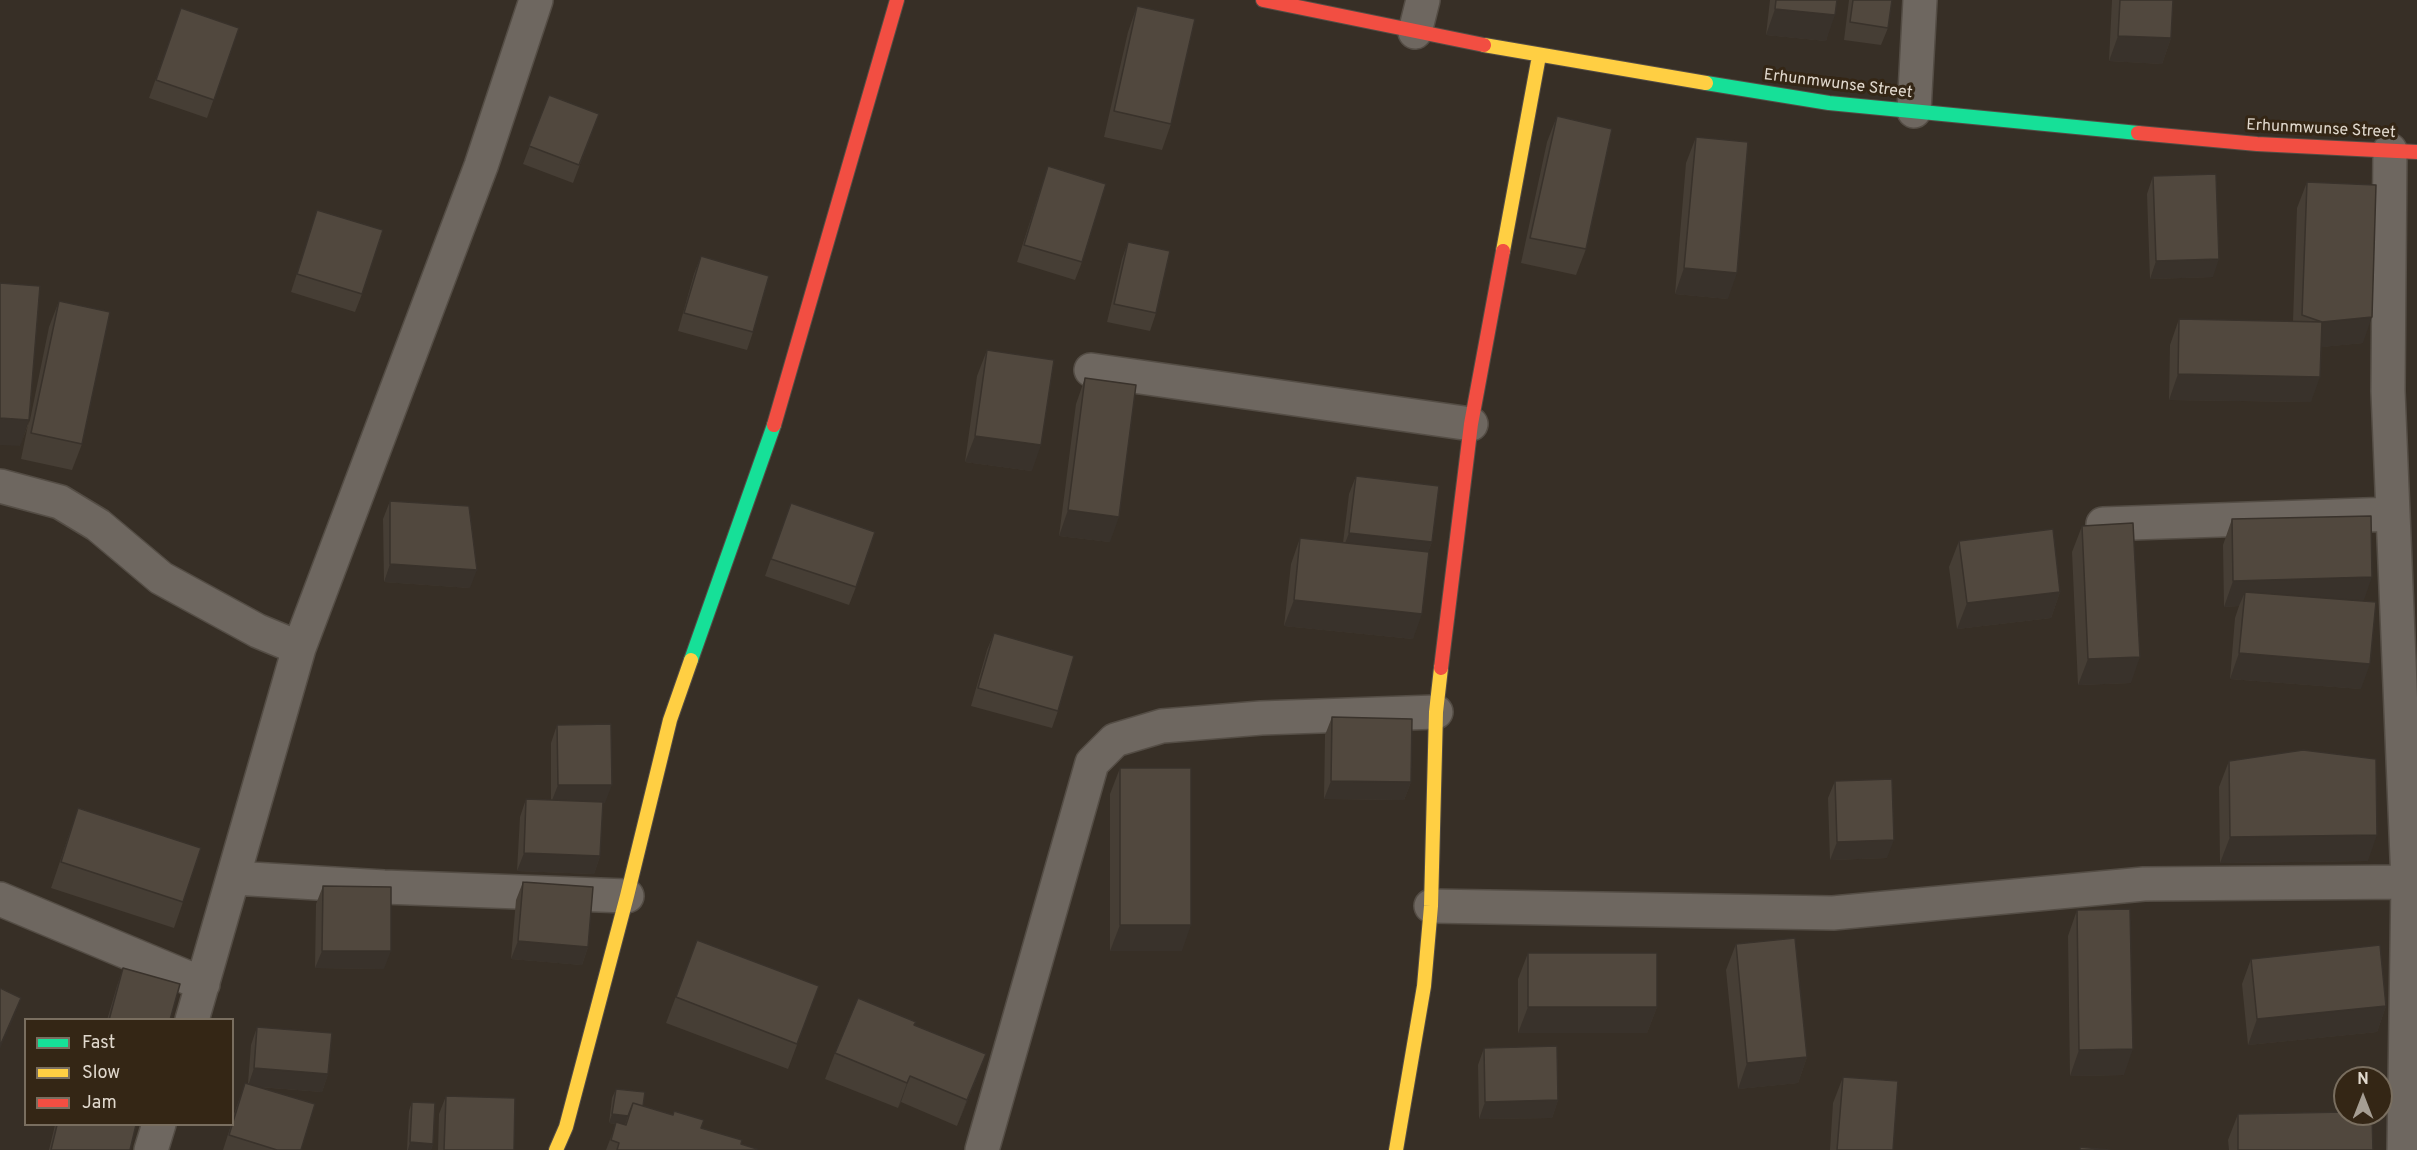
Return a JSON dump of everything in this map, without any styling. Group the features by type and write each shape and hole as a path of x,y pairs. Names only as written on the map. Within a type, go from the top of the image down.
{"street":[{"path":"193,1018 299,648 481,166 536,0"},
{"path":"556,1150 566,1127 627,896 670,720 776,418 897,0"},
{"name":"Erhunmwunse Street","path":"1263,0 1539,56 1829,103 2257,144 2403,151"},
{"path":"1415,32 1423,0"},
{"path":"1914,111 1920,0"},
{"path":"1396,1150 1424,986 1431,906 1436,712 1471,424 1539,56"},
{"path":"2403,151 2388,391 2408,882 2404,1150"},
{"path":"1091,370 1471,424"},
{"path":"0,486 60,502 98,525 161,578 258,631 299,648"},
{"path":"2103,524 2393,514"},
{"path":"982,1150 1092,763 1115,740 1162,726 1261,718 1436,712"},
{"path":"234,878 384,887 627,896"},
{"path":"1431,906 1833,913 2145,884 2408,882"},
{"path":"0,899 203,984"},
{"path":"151,1150 159,1126"}],"building":[{"path":"1776,0 1837,0 1835,15 1775,9"},
{"path":"1853,0 1892,0 1888,28 1850,22"},
{"path":"2120,0 2173,0 2171,38 2118,36"},
{"path":"1137,6 1195,19 1171,124 1114,111"},
{"path":"181,8 239,28 214,100 156,80"},
{"path":"549,95 599,114 579,165 529,146"},
{"path":"1557,116 1612,129 1586,249 1530,238"},
{"path":"1696,137 1748,142 1737,273 1684,268"},
{"path":"1048,166 1106,184 1082,262 1024,245"},
{"path":"2216,174 2219,259 2156,261 2153,176"},
{"path":"2307,182 2376,185 2372,317 2322,322 2302,315"},
{"path":"317,210 383,230 362,294 297,274"},
{"path":"1128,242 1170,251 1156,313 1114,304"},
{"path":"701,256 769,276 753,332 684,313"},
{"path":"0,283 40,286 29,420 0,418"},
{"path":"59,301 110,312 82,444 31,433"},
{"path":"2179,319 2322,322 2320,377 2178,374"},
{"path":"987,350 1054,360 1041,445 975,436"},
{"path":"1085,378 1136,385 1119,517 1068,510"},
{"path":"1356,476 1439,486 1432,542 1349,533"},
{"path":"390,501 469,506 477,570 390,564"},
{"path":"791,503 875,532 856,587 771,559"},
{"path":"2371,516 2372,577 2233,581 2232,519"},
{"path":"2133,523 2140,657 2088,659 2082,526"},
{"path":"2053,529 2060,592 1967,603 1959,541"},
{"path":"1300,538 1429,552 1422,614 1294,600"},
{"path":"2245,592 2376,602 2370,664 2239,653"},
{"path":"994,633 1074,656 1058,711 978,688"},
{"path":"1332,717 1412,719 1411,782 1331,781"},
{"path":"611,724 612,785 558,785 557,725"},
{"path":"2303,750 2376,759 2377,835 2230,837 2229,761"},
{"path":"1120,768 1191,768 1191,925 1120,925"},
{"path":"1892,779 1894,840 1837,842 1835,781"},
{"path":"526,799 603,802 600,856 524,853"},
{"path":"78,808 201,848 183,902 61,862"},
{"path":"523,882 593,887 588,947 518,941"},
{"path":"323,886 391,887 391,951 322,951"},
{"path":"2130,909 2133,1049 2079,1050 2077,910"},
{"path":"1795,938 1807,1057 1747,1063 1736,944"},
{"path":"697,940 819,986 797,1044 676,997"},
{"path":"2380,945 2386,1006 2257,1019 2251,959"},
{"path":"1528,953 1657,953 1657,1007 1528,1007"},
{"path":"123,968 180,984 171,1018 110,1018"},
{"path":"0,988 21,998 0,1046"},
{"path":"858,998 916,1022 914,1025 986,1054 967,1100 910,1076 907,1083 835,1053"},
{"path":"257,1027 332,1033 328,1074 254,1068"},
{"path":"1557,1046 1558,1100 1485,1102 1484,1048"},
{"path":"1843,1077 1898,1081 1893,1150 1837,1150"},
{"path":"245,1083 315,1104 301,1150 277,1150 229,1135 232,1126 234,1126"},
{"path":"616,1089 645,1092 643,1106 633,1103 628,1116 612,1114"},
{"path":"446,1096 515,1098 514,1150 444,1150"},
{"path":"412,1102 435,1103 433,1144 410,1142"},
{"path":"633,1103 673,1115 674,1111 704,1120 701,1128 742,1140 741,1144 757,1150 617,1150 619,1143 611,1140 616,1122 626,1125"},
{"path":"2333,1112 2333,1126 2372,1126 2373,1150 2238,1150 2238,1114"},
{"path":"57,1126 136,1126 130,1150 51,1150"},
{"path":"2080,1147 2110,1150 2080,1150"}],"traffic: fast":[{"path":"1706,83 1829,103 2138,133"},
{"path":"691,660 774,425"}],"traffic: slow":[{"path":"1484,45 1706,83"},
{"path":"1503,251 1539,56"},
{"path":"556,1150 566,1127 627,896 670,720 691,660"},
{"path":"1396,1150 1424,986 1431,906 1436,712 1441,668"}],"traffic: jam":[{"path":"774,425 897,0"},
{"path":"1263,0 1484,45"},
{"path":"2138,133 2257,144 2417,152"},
{"path":"1441,668 1471,424 1503,251"}]}
